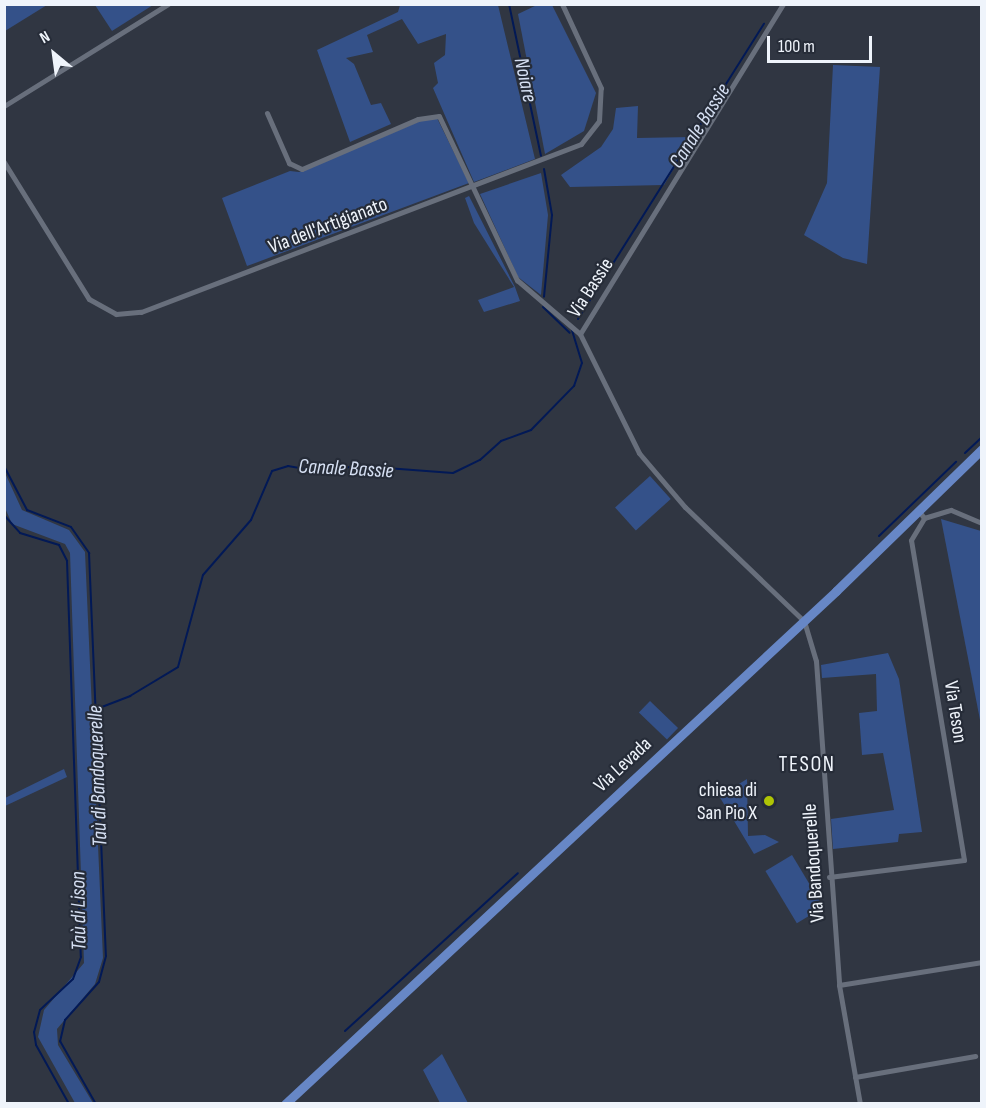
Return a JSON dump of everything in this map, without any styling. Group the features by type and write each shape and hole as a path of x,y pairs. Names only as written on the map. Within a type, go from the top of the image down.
{"main road":[{"name":"Via Levada","path":"285,1104 922,514 981,449"}],"street":[{"path":"4,106 168,4"},
{"name":"Via dell'Artigianato","path":"4,162 90,298 105,310 129,315 572,150 595,130 602,88 562,4"},
{"name":"Via Bassie","path":"783,4 693,157 580,333 626,433 655,473 804,621"},
{"path":"267,113 289,163 302,169 418,119 439,116 517,280 580,333"},
{"path":"922,514 951,510 981,523"},
{"name":"Via Teson","path":"829,878 964,860 911,540 922,514"},
{"name":"Via Bandoquerelle","path":"804,621 816,661 829,878 839,985 860,1104"},
{"path":"839,985 981,962"},
{"path":"855,1077 975,1056"}],"shaded area":[{"path":"5,4 47,4 47,5 5,31"},
{"path":"95,5 153,5 112,31"},
{"path":"400,5 498,5 535,159 474,182 433,88 438,83 434,63 445,55 446,34 418,44 402,19 367,35 373,52 346,58 354,64 371,105 381,103 391,124 350,142 317,50 398,12"},
{"path":"537,5 552,5 596,93 584,131 545,154 518,14"},
{"path":"833,65 880,67 867,264 843,258 804,235 827,183"},
{"path":"638,106 637,138 692,137 664,185 570,187 561,175 601,147 613,129 616,108"},
{"path":"430,117 437,118 469,183 247,266 222,198 290,171 299,172"},
{"path":"541,173 548,215 541,295 518,277 480,194"},
{"path":"469,196 515,287 520,301 484,312 478,300 514,287 474,223 465,198"},
{"path":"5,473 22,510 69,530 85,552 103,958 95,984 57,1029 58,1045 93,1103 75,1103 38,1037 44,1010 84,963 70,553 65,544 12,524 5,508"},
{"path":"650,476 671,499 636,530 615,507"},
{"path":"941,519 981,531 981,725"},
{"path":"888,653 899,679 922,832 899,834 898,842 833,849 831,819 894,810 883,753 862,755 859,713 877,711 876,674 822,678 821,665"},
{"path":"650,701 678,728 667,740 639,713"},
{"path":"64,769 67,777 5,806 5,798"},
{"path":"747,779 748,836 765,835 779,842 754,854 719,796"},
{"path":"792,855 823,907 797,923 765,871"},
{"path":"442,1054 468,1103 440,1103 423,1070"}],"waterway":[{"name":"Noiare","path":"509,4 541,156"},
{"name":"Canale Bassie","path":"578,319 764,24"},
{"name":"Noiare","path":"544,169 552,215 544,297"},
{"name":"Noiare","path":"543,307 570,333"},
{"name":"Canale Bassie","path":"94,710 130,696 178,667 203,575 251,520 272,471 288,466 316,471 360,466 453,473 480,460 501,441 531,430 574,386 582,363 572,330"},
{"path":"965,453 982,437"},
{"path":"879,536 956,462"},
{"name":"Taù di Bandoquerelle","path":"4,466 27,510 71,527 89,553 106,956 99,982 65,1020 60,1041 96,1104"},
{"name":"Taù di Lison","path":"4,515 20,533 59,545 67,561 81,957 73,979 40,1010 34,1032 36,1045 69,1104"},
{"path":"345,1031 518,873"}],"place":[{"name":"chiesa di San Pio X","path":"769,801"}],"district":[{"name":"TESON","path":"807,765"}]}
